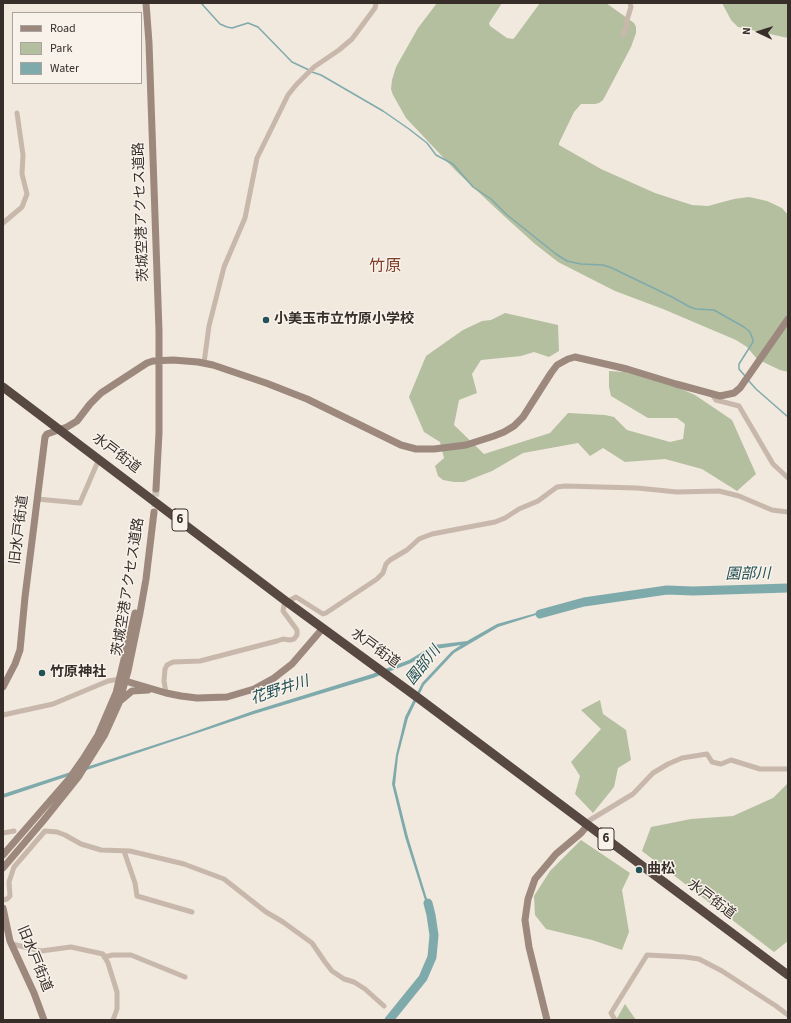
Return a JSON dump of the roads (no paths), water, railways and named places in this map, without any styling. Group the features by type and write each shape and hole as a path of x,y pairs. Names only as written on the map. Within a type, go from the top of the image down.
{"highway":[{"name":"水戸街道","path":"3,387 287,602 424,702 587,826 788,975"}],"street":[{"name":"茨城空港アクセス道路","path":"146,3 149,42 159,331 159,433 155,488"},
{"path":"204,363 209,326 224,267 245,218 257,158 288,95 314,67 352,39 375,5 380,3"},
{"path":"623,35 631,7 630,3"},
{"path":"3,223 22,207 27,194 22,174 23,155 17,113"},
{"path":"58,429 69,426 77,421 90,404 102,393 147,363 165,359 204,363 233,371 300,397 401,444 416,449 434,449 466,445 504,432 514,426 522,417 539,389 557,366 568,359 575,358 627,369 720,396 734,393 740,388 788,319"},
{"path":"712,394 716,400 720,402 739,406 773,464 788,478"},
{"name":"旧水戸街道","path":"3,687 15,664 20,650 45,438 46,434 58,429"},
{"path":"37,499 80,502 99,459"},
{"path":"166,693 164,681 165,669 167,665 172,662 200,661 283,639 294,639 297,635 297,630 283,611 284,605 287,602 296,598 323,614 326,614 377,579 383,573 386,564 390,560 407,550 418,539 432,534 495,522 506,518 519,509 538,501 557,487 637,488 677,492 719,491 739,496 772,510 788,512"},
{"name":"茨城空港アクセス道路","path":"3,868 79,776 104,736 119,703 146,579 153,511"},
{"path":"3,715 53,704 108,681 123,680 166,693 197,698 227,697 254,689 274,678 292,664 323,628"},
{"name":"茨城空港アクセス道路","path":"3,855 69,779 83,759 98,735 123,680"},
{"path":"119,703 132,691 156,690"},
{"path":"547,1020 528,940 525,920 528,899 535,880 556,854 581,833 590,820 633,794 653,773 682,758 707,754 712,762 720,764 731,760 760,769 788,769"},
{"path":"3,834 14,831"},
{"path":"3,900 10,896 9,882 14,867 45,831 57,832 92,848 101,850 130,851 184,864 224,879 266,912 283,922 312,943 324,962 332,971 344,979 354,982 365,989 384,1006"},
{"path":"124,851 137,896 192,912"},
{"name":"旧水戸街道","path":"3,908 7,931 34,992 44,1020"},
{"path":"12,944 41,951 71,947 102,954 108,963 117,992 117,1009 113,1020"},
{"path":"104,957 131,954 185,977"},
{"path":"615,1020 611,1013 647,955 698,959 722,971 788,1015"}],"water":[{"path":"583,600 498,627 454,653 424,685 408,718 398,756 395,785 408,837 431,912 430,916 405,837 392,784 396,755 405,717 422,683 452,651 461,645 436,649 411,663 373,678 254,714 3,798 3,794 185,735 253,711 372,674 409,660 434,645 467,641 497,624"}],"waterway":[{"path":"201,3 220,24 227,27 232,28 248,23 258,27 292,62 309,70"},
{"path":"312,72 321,75 383,111 409,129 427,143 436,155 453,164 473,187 491,199 506,214 567,261 581,264 603,265 612,268 690,307 696,309 714,310 744,327 750,332 753,340 739,364 739,369 745,376"},
{"path":"748,380 788,417"},
{"name":"園部川","path":"540,614 584,602 667,590 693,591 788,588"},
{"name":"園部川","path":"389,1020 423,978 432,957 434,935 428,903"}],"tunnel":[{"path":"155,507 156,489"}],"place":[{"name":"小美玉市立竹原小学校","path":"266,320"},
{"name":"竹原神社","path":"42,673"},
{"name":"曲松","path":"639,870"}],"district":[{"name":"竹原","path":"385,267"}],"water label":[{"name":"花野井川","path":"280,691"}]}
